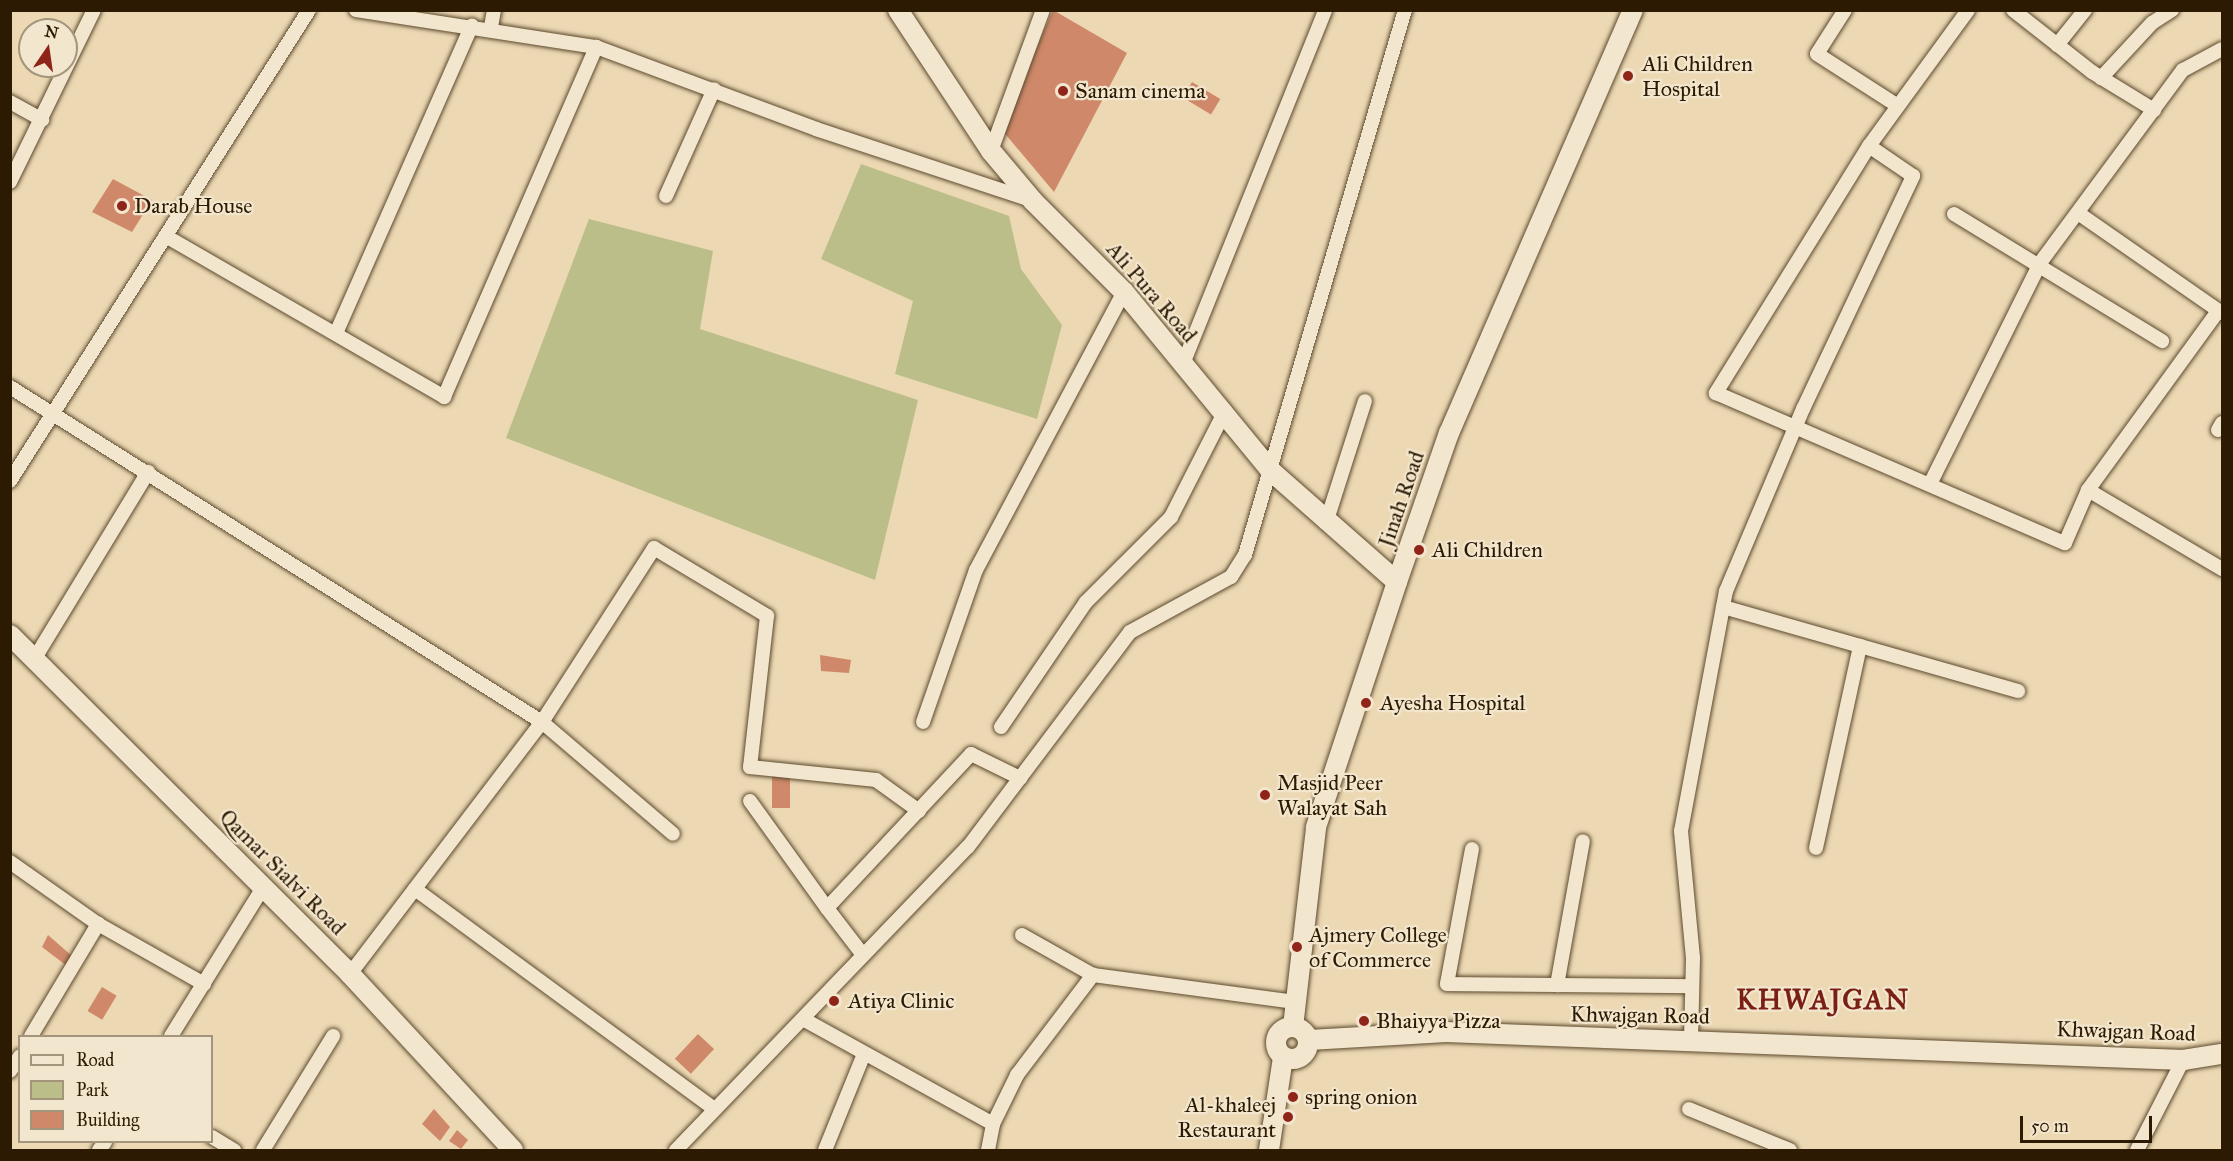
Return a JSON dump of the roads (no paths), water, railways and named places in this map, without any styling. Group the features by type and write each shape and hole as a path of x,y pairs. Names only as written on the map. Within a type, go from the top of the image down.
{"street":[{"path":"10,182 94,10"},
{"path":"10,481 169,238 309,10"},
{"path":"356,10 491,27 596,47 1034,201"},
{"path":"491,27 494,10"},
{"name":"Ali Pura Road","path":"898,10 992,151 1034,201 1124,292 1225,411 1270,470 1326,524 1397,582"},
{"path":"992,151 1043,10"},
{"path":"1183,364 1325,10"},
{"path":"676,1150 968,847 1130,632 1231,577 1245,555 1405,10"},
{"path":"1622,33 1624,10"},
{"name":"Jinah Road","path":"1293,1027 1316,827 1397,582 1449,433 1634,10"},
{"path":"1845,10 1817,54 1899,106"},
{"path":"1968,10 1869,146 1716,393 1796,425 2065,543 2088,490 2220,312 2078,213"},
{"path":"2013,10 2101,78 2154,110"},
{"path":"2057,45 2085,10"},
{"path":"2101,78 2152,23 2172,10"},
{"path":"337,331 472,25"},
{"path":"169,238 337,331 444,397 596,47"},
{"path":"1930,484 2040,263 2183,70 2223,49"},
{"path":"666,196 714,89"},
{"path":"10,102 42,120"},
{"path":"1691,1040 1692,986 1681,831 1723,607 1734,563 1913,176 1869,146"},
{"path":"1954,213 2040,263 2162,341"},
{"path":"923,722 976,570 1124,292"},
{"path":"10,387 56,413 542,722 673,834"},
{"path":"1326,524 1365,401"},
{"path":"1000,727 1086,602 1170,517 1225,411"},
{"path":"35,658 148,472"},
{"path":"2088,490 2223,569"},
{"path":"350,974 542,722 654,548 767,616 750,767 876,780 919,811"},
{"path":"1723,607 2019,691"},
{"name":"Qamar Sialvi Road","path":"10,635 350,974 513,1150"},
{"path":"1816,848 1860,646"},
{"path":"827,908 972,753 1020,778"},
{"path":"750,801 863,955"},
{"path":"1557,985 1583,841"},
{"path":"1472,849 1447,984 1692,986"},
{"path":"10,862 98,924 204,984"},
{"path":"172,1035 264,886"},
{"path":"415,889 714,1109"},
{"path":"32,1035 98,924"},
{"path":"1022,935 1093,975 1295,1002"},
{"path":"989,1150 993,1124 1017,1075 1093,975"},
{"path":"803,1019 993,1124"},
{"path":"1269,1150 1283,1057 1277,1036 1293,1027 1309,1040 1301,1057 1283,1057"},
{"name":"Khwajgan Road","path":"1309,1040 1446,1032 2183,1060 2223,1054"},
{"path":"263,1150 333,1036"},
{"path":"825,1150 864,1054"},
{"path":"2136,1150 2183,1060"},
{"path":"1689,1109 1790,1150"},
{"path":"213,1138 234,1150"}],"place":[{"name":"Ali Children Hospital","path":"1628,76"},
{"name":"Sanam cinema","path":"1063,91"},
{"name":"Darab House","path":"122,206"},
{"name":"Ali Children","path":"1419,550"},
{"name":"Ayesha Hospital","path":"1366,703"},
{"name":"Masjid Peer Walayat Sah","path":"1265,795"},
{"name":"Ajmery College of Commerce","path":"1297,947"},
{"name":"Atiya Clinic","path":"834,1001"},
{"name":"Bhaiyya Pizza","path":"1364,1021"},
{"name":"spring onion","path":"1293,1097"},
{"name":"Al-khaleej Restaurant","path":"1288,1117"}],"district":[{"name":"KHWAJGAN","path":"1823,1000"}]}
